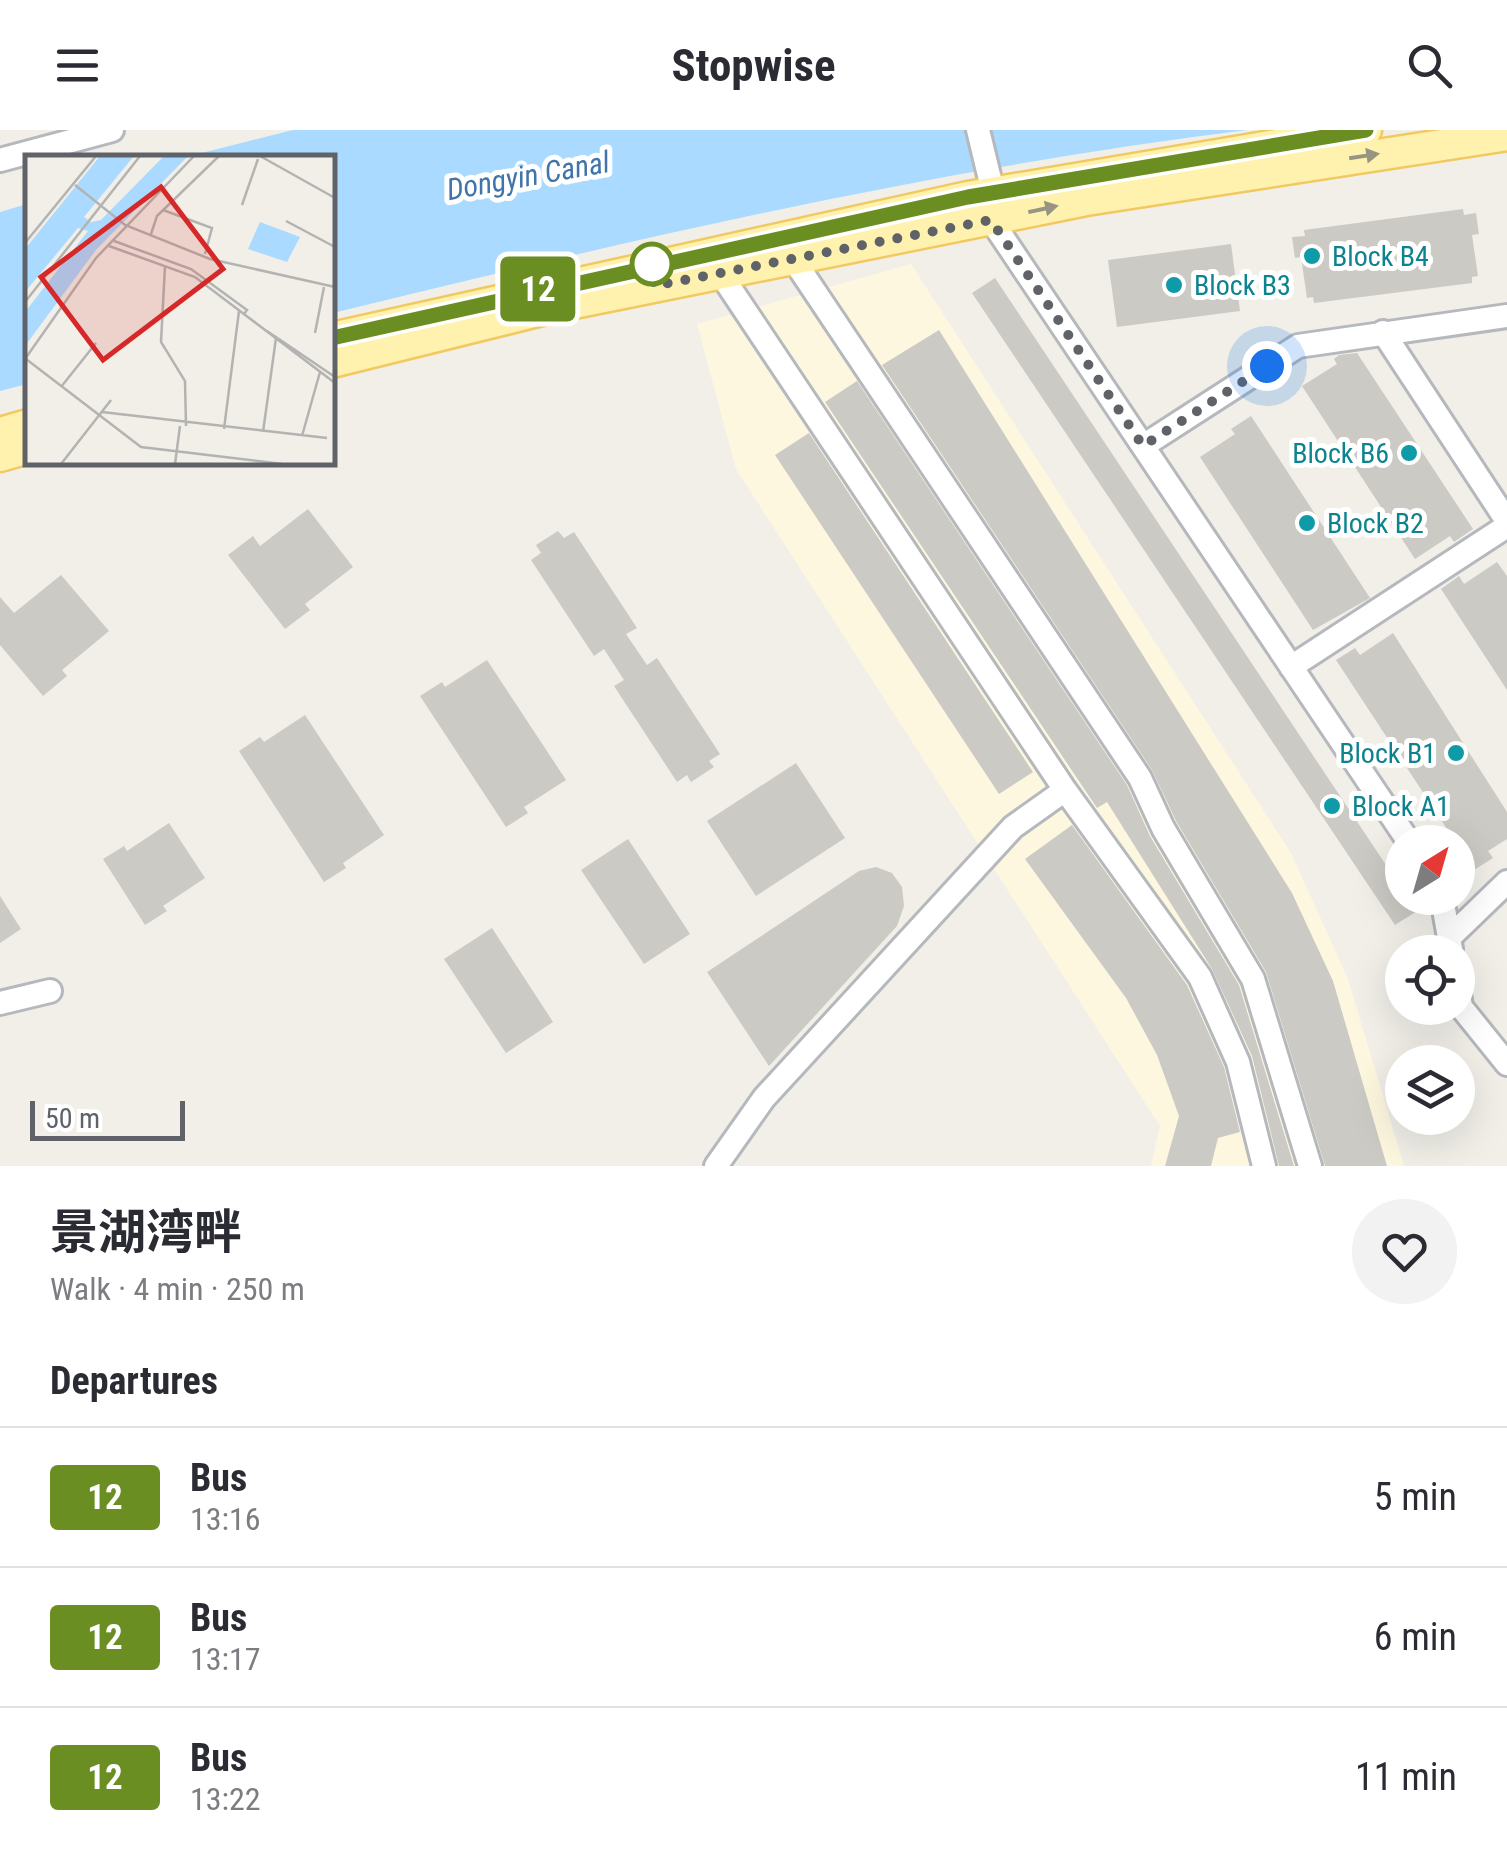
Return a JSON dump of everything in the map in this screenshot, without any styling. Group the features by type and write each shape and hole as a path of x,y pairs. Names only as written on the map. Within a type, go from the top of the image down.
{"main road":[{"path":"335,337 765,239 1366,130"},
{"path":"335,361 554,306 793,259 992,198 1086,200 1507,135"},
{"path":"0,433 25,426"},
{"path":"0,456 25,449"}],"street":[{"path":"0,160 112,130"},
{"path":"978,130 992,198 1143,446 1398,825"},
{"path":"793,259 1140,778 1163,828 1253,979 1310,1166"},
{"path":"720,273 1065,790 1200,977 1238,1062 1264,1166"},
{"path":"1143,446 1298,346 1507,316"},
{"path":"1291,667 1507,524 1384,332"},
{"path":"716,1166 764,1098 1013,826 1065,790"},
{"path":"1459,935 1507,882"},
{"path":"0,1003 50,991"},
{"path":"1475,1024 1507,1064"}],"shaded area":[{"path":"911,264 1291,853 1348,979 1385,1103 1385,1135 1395,1135 1404,1166 1151,1166 1160,1126 736,469 697,324"}],"water":[{"name":"Dongyin Canal","path":"293,130 1247,130 901,185 673,233 335,313 335,155 194,155"},
{"path":"25,205 25,385 0,391 0,212"}],"building":[{"name":"Block B4","path":"1463,209 1464,215 1476,213 1479,234 1472,235 1478,276 1472,277 1472,283 1314,303 1313,297 1307,298 1301,257 1295,258 1292,237 1305,236 1304,230"},
{"name":"Block B3","path":"1231,244 1240,311 1117,327 1108,260"},
{"path":"995,278 1385,863 1385,910 972,293"},
{"path":"939,330 1292,893 1333,981 1387,1166 1325,1166 1266,972 1176,821 1152,770 882,365"},
{"name":"Block B6","path":"1357,353 1473,529 1454,542 1450,536 1415,559 1302,386 1337,364 1334,359 1339,355"},
{"path":"857,381 1127,785 1150,836 1239,985 1294,1166 1279,1166 1252,1056 1212,969 1107,802 1097,808 825,402"},
{"name":"Block B2","path":"1251,416 1370,598 1313,630 1200,457 1235,434 1231,429"},
{"path":"809,433 1033,772 999,794 775,455"},
{"path":"308,509 353,567 305,604 310,610 285,629 228,555 253,536 260,546"},
{"path":"558,531 564,538 574,532 637,628 626,634 647,665 657,658 720,754 709,761 714,767 691,782 687,775 677,782 614,686 624,680 604,649 594,656 531,560 541,553 536,545"},
{"path":"1497,562 1507,576 1507,690 1441,589 1459,576 1464,584"},
{"path":"61,575 109,631 62,670 67,676 43,696 0,645 0,597 14,613"},
{"name":"Block B1","path":"1393,633 1507,812 1507,839 1488,851 1493,858 1475,869 1475,825 1444,825 1336,660 1355,648 1360,655"},
{"path":"487,660 566,780 524,807 528,813 506,827 420,696 442,682 445,687"},
{"path":"305,715 384,835 343,863 346,868 324,882 239,751 260,737 264,742"},
{"path":"796,763 845,838 756,896 707,821"},
{"path":"169,823 205,878 163,906 167,911 145,925 103,859 124,846 127,851"},
{"path":"1072,825 1187,985 1224,1067 1240,1132 1218,1138 1211,1166 1165,1166 1179,1116 1157,1055 1126,998 1025,859"},
{"path":"628,839 690,934 644,964 581,870"},
{"path":"876,867 892,873 902,887 904,906 897,926 769,1066 707,972 859,871"},
{"path":"0,896 21,929 0,943"},
{"path":"1388,915 1411,915 1395,925"},
{"path":"492,928 553,1022 506,1053 444,959"}],"bus line":[{"name":"12","path":"335,337 541,288 968,197 1366,130"}],"place":[{"name":"Block B4","path":"1312,256"},
{"name":"Block B3","path":"1174,285"},
{"name":"Block B6","path":"1409,453"},
{"name":"Block B2","path":"1307,523"},
{"name":"Block B1","path":"1456,753"},
{"name":"Block A1","path":"1332,806"}],"route":[{"path":"652,264 654,286 991,220 1143,446 1267,366"}]}
